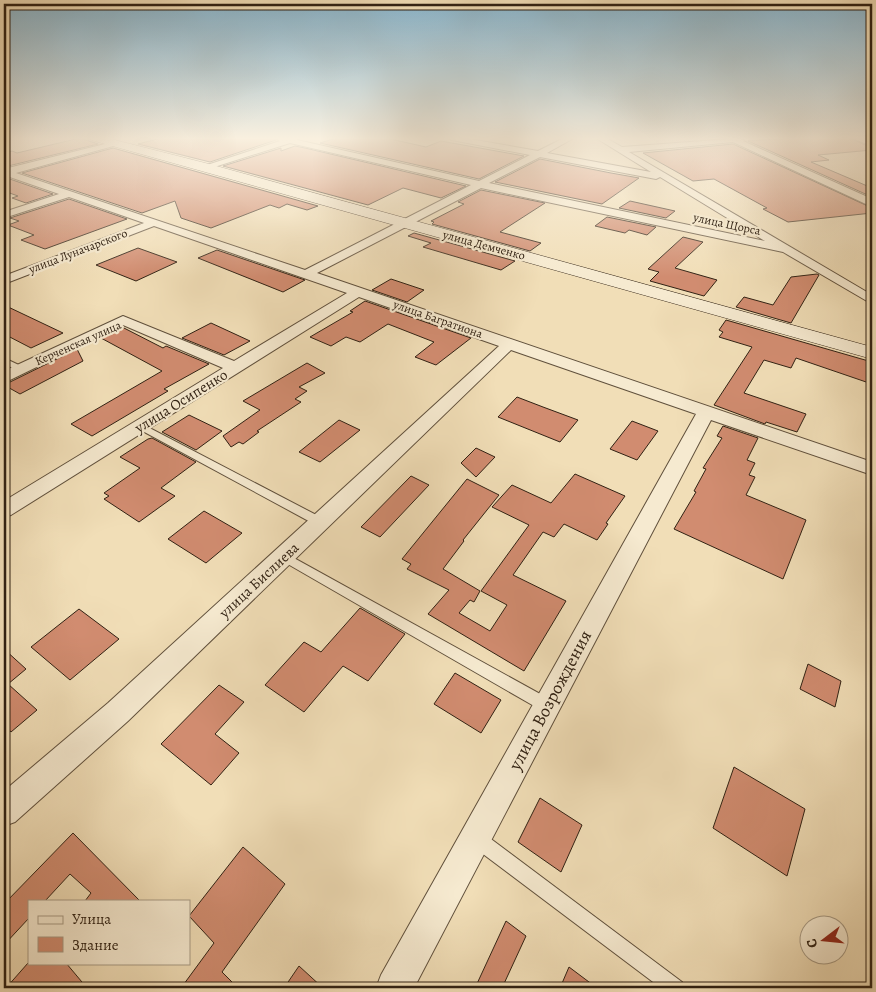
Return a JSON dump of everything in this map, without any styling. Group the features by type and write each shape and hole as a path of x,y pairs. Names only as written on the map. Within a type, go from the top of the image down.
{"street":[{"name":"улица Багратиона","path":"36,184 359,292 872,469"},
{"name":"улица Демченко","path":"269,184 872,353"},
{"path":"306,274 477,184"},
{"name":"улица Щорса","path":"479,184 790,250"},
{"path":"680,184 872,300"},
{"path":"831,184 872,203"},
{"path":"4,215 68,194"},
{"name":"улица Луначарского","path":"4,280 153,223"},
{"name":"улица Осипенко","path":"4,510 359,292"},
{"name":"Керченская улица","path":"4,377 123,320 235,367"},
{"name":"улица Бислиева","path":"4,811 118,712 509,344"},
{"name":"улица Возрождения","path":"394,988 706,412"}],"lane":[{"path":"4,360 20,369"},
{"path":"140,426 320,522"},
{"path":"284,556 547,706"},
{"path":"476,838 676,988"}],"building":[{"path":"4,184 25,184 53,194 26,203 12,198 18,196 4,191"},
{"path":"56,184 241,184 318,206 307,210 287,204 279,208 270,205 211,228 181,218 175,201 142,213"},
{"path":"291,184 459,184 466,186 441,198 403,188 368,205"},
{"path":"506,184 630,184 602,204"},
{"path":"724,184 821,184 872,208 872,213 788,222 763,209 767,208"},
{"path":"844,184 863,184 872,188 872,197"},
{"path":"481,190 545,203 500,232 541,243 530,251 432,224 434,222 431,221 464,204 458,202"},
{"path":"69,199 127,219 45,249 21,240 34,235 8,225 19,221 10,218"},
{"path":"630,201 675,211 666,218 619,208"},
{"path":"607,217 656,227 647,235 629,230 625,233 595,226"},
{"path":"414,233 515,261 501,270 423,247 431,243 408,236"},
{"path":"683,237 703,242 675,268 717,280 704,296 650,281 659,272 648,269"},
{"path":"138,248 177,262 136,281 96,265"},
{"path":"217,250 305,280 283,292 198,258"},
{"path":"819,275 791,323 736,307 744,297 773,305 791,277"},
{"path":"391,279 424,290 407,302 372,290"},
{"path":"365,301 471,338 436,365 415,357 434,342 388,324 360,342 346,337 331,346 310,337 353,312 350,311"},
{"path":"4,305 63,333 31,348 4,334"},
{"path":"726,320 872,362 872,384 796,358 791,368 764,360 744,393 806,414 797,432 766,422 765,424 714,405 752,347 719,337 723,332 719,330"},
{"path":"211,323 250,341 224,355 182,338"},
{"path":"122,327 163,348 166,346 209,364 164,389 168,391 92,436 71,424 162,371 101,338"},
{"path":"77,349 83,361 20,394 4,385"},
{"path":"307,363 325,373 299,387 307,391 295,399 301,402 257,431 259,432 243,444 239,442 231,447 223,436 260,410 243,401"},
{"path":"517,397 578,420 560,442 498,417"},
{"path":"189,415 222,431 196,450 162,432"},
{"path":"339,420 360,430 320,462 299,452"},
{"path":"632,421 658,431 637,460 610,449"},
{"path":"723,426 758,438 747,460 755,463 749,475 755,477 746,495 806,520 783,579 674,529 696,492 694,491 706,469 703,468 722,438 717,436"},
{"path":"152,438 196,462 161,488 175,496 139,522 104,499 109,496 104,493 140,468 120,457"},
{"path":"476,448 495,457 476,477 461,463"},
{"path":"575,474 625,496 606,523 608,524 597,540 564,524 554,537 543,532 513,575 566,601 524,671 428,614 449,590 407,569 411,564 402,559 467,479 499,495 463,540 443,569 480,591 474,602 470,600 459,613 490,631 507,605 481,591 529,525 492,507 512,485 551,503"},
{"path":"411,476 429,485 380,537 361,527"},
{"path":"204,511 242,533 206,563 168,539"},
{"path":"360,608 405,634 368,681 343,666 304,712 265,685 304,642 321,652"},
{"path":"79,609 119,639 70,680 31,647"},
{"path":"4,649 26,669 8,684 37,710 11,732 4,724"},
{"path":"808,664 841,681 835,707 800,689"},
{"path":"455,673 501,700 481,733 434,704"},
{"path":"219,685 244,702 215,734 239,753 211,785 161,744"},
{"path":"734,767 805,809 787,876 713,828"},
{"path":"540,798 582,825 561,872 518,842"},
{"path":"73,833 139,900 86,900 91,893 70,874 46,900 28,900 28,919 4,945 4,904"},
{"path":"243,847 285,884 222,972 238,988 181,988 214,943 190,917"},
{"path":"506,921 526,936 502,988 475,988"},
{"path":"28,963 67,964 87,988 6,988"},
{"path":"299,966 323,988 284,988"},
{"path":"569,967 597,988 560,988"}]}
